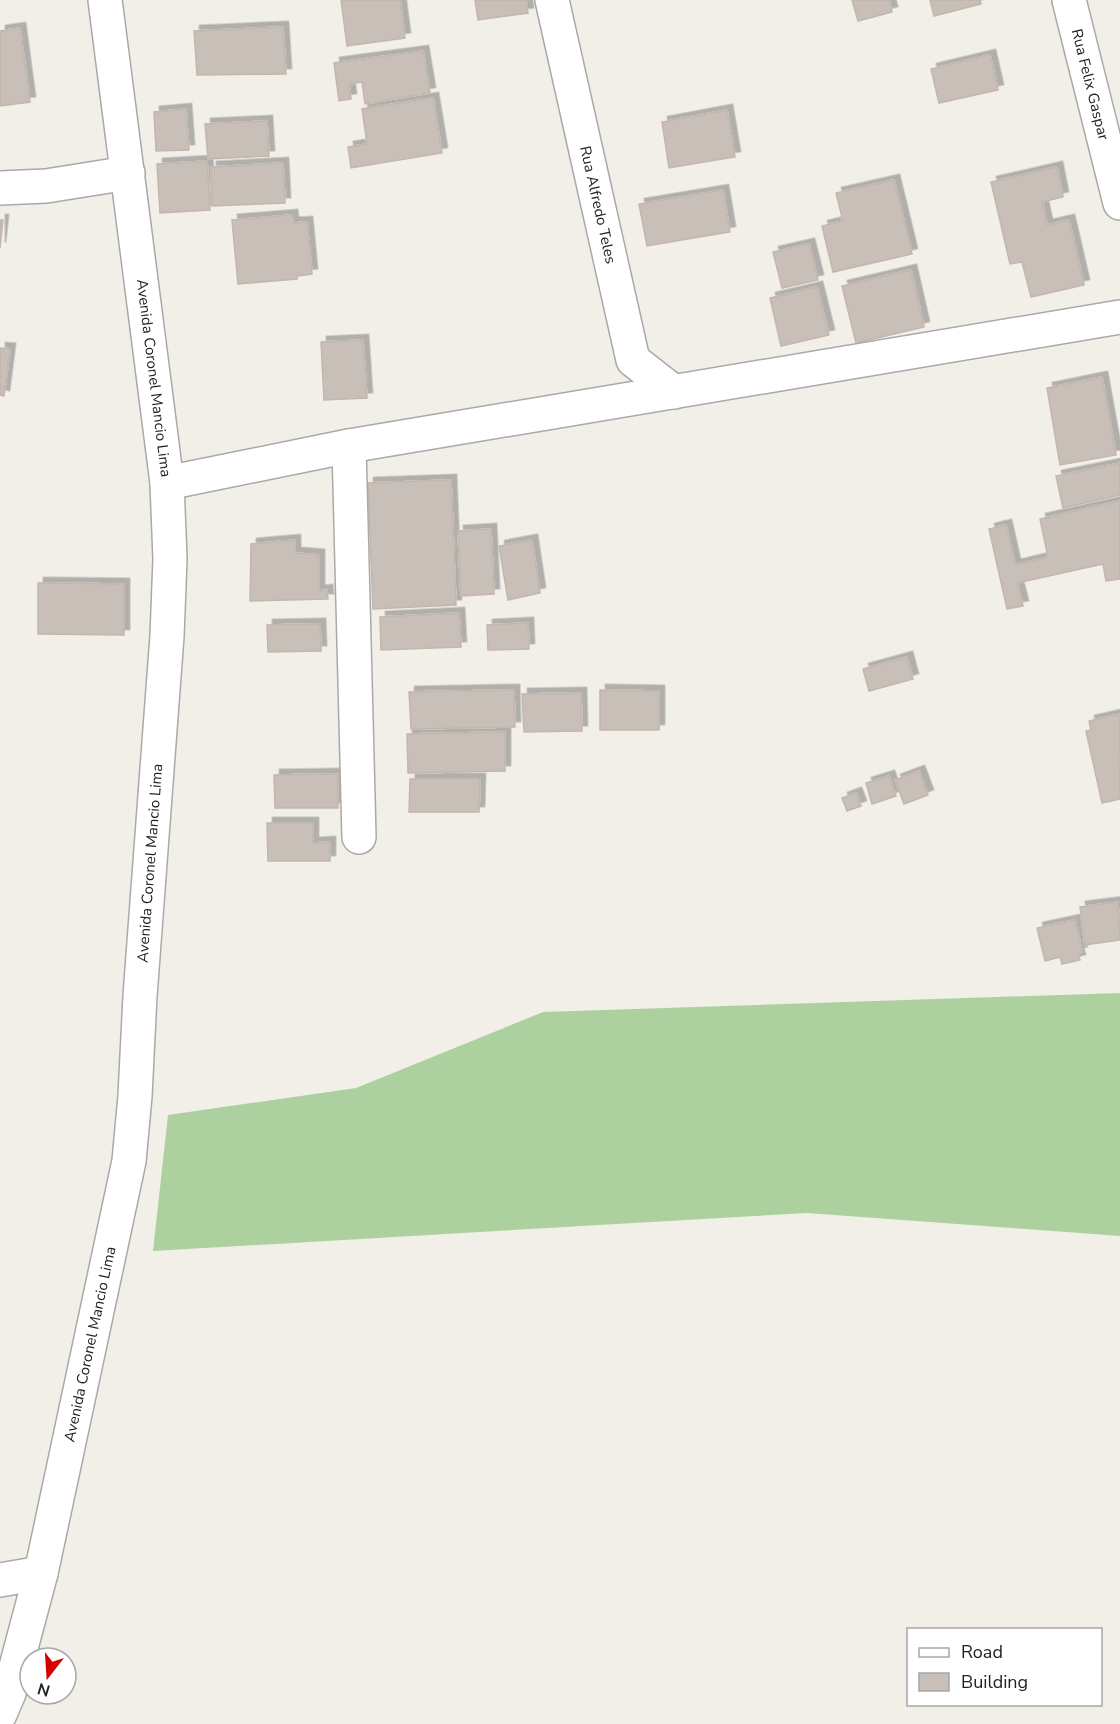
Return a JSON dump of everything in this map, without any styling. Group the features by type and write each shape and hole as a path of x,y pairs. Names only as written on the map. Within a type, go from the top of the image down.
{"street":[{"name":"Avenida Coronel Mancio Lima","path":"0,1714 9,1693 41,1573 129,1161 167,636 170,559 168,483 105,0"},
{"name":"Rua Alfredo Teles","path":"552,0 633,360 674,392"},
{"name":"Rua Felix Gaspar","path":"1069,0 1120,203"},
{"path":"0,188 46,186 128,173"},
{"path":"168,483 348,446 1120,317"},
{"path":"348,446 359,837"},
{"path":"0,1580 41,1573"}],"green space":[{"path":"1120,993 1120,1236 807,1213 153,1251 168,1115 356,1088 543,1012"}],"building":[{"path":"341,0 400,0 405,38 347,46"},
{"path":"475,0 526,0 528,13 478,20"},
{"path":"852,0 889,0 892,12 858,21"},
{"path":"930,0 980,0 981,4 934,16"},
{"path":"283,27 286,74 197,75 194,31"},
{"path":"20,28 30,102 0,106 0,31"},
{"path":"423,51 430,93 365,104 362,82 349,84 351,99 339,101 334,63"},
{"path":"990,55 998,90 939,103 931,69"},
{"path":"433,98 442,153 351,168 348,147 367,144 362,109"},
{"path":"186,109 189,150 156,151 154,112"},
{"path":"727,110 735,157 669,168 662,122"},
{"path":"267,121 269,156 208,159 205,124"},
{"path":"207,161 210,210 160,213 157,164"},
{"path":"283,163 285,203 212,206 211,167"},
{"path":"1057,167 1063,197 1042,202 1047,225 1069,220 1084,285 1031,297 1022,262 1010,264 991,182"},
{"path":"894,180 912,254 833,272 822,226 843,221 836,193"},
{"path":"723,190 730,232 647,246 639,204"},
{"path":"292,215 293,223 307,222 312,274 297,276 297,279 238,284 232,220"},
{"path":"0,220 3,220 0,248"},
{"path":"809,244 818,280 782,288 773,252"},
{"path":"911,270 924,327 856,343 842,286"},
{"path":"817,287 829,335 781,346 770,298"},
{"path":"363,340 367,398 324,400 321,342"},
{"path":"0,348 10,349 4,396 0,395"},
{"path":"1102,377 1116,455 1060,465 1047,388"},
{"path":"1120,463 1120,495 1063,508 1056,476"},
{"path":"451,480 456,605 373,609 368,483"},
{"path":"1120,501 1120,579 1106,581 1103,564 1017,583 1023,606 1007,609 989,529 1006,525 1015,565 1048,557 1040,519"},
{"path":"491,529 494,594 461,596 458,531"},
{"path":"295,540 295,553 319,555 319,591 327,590 328,599 250,601 251,544"},
{"path":"532,540 540,593 508,600 499,546"},
{"path":"38,583 124,584 124,635 38,634"},
{"path":"459,613 461,647 381,650 380,617"},
{"path":"528,623 529,649 488,650 487,625"},
{"path":"320,624 321,651 268,652 267,625"},
{"path":"907,657 913,679 869,691 863,669"},
{"path":"514,690 515,727 411,729 409,692"},
{"path":"600,690 659,691 659,730 600,730"},
{"path":"581,693 582,731 524,732 522,694"},
{"path":"1120,714 1120,756 1118,757 1120,799 1102,803 1086,731 1091,730 1089,721"},
{"path":"505,732 505,771 408,773 407,734"},
{"path":"919,771 928,795 904,804 895,780"},
{"path":"338,774 338,808 275,808 274,775"},
{"path":"889,776 896,796 872,804 866,783"},
{"path":"410,779 480,779 479,812 409,812"},
{"path":"856,793 861,806 847,811 842,798"},
{"path":"267,823 313,823 313,843 330,842 330,861 268,861"},
{"path":"1118,902 1120,940 1085,945 1080,907"},
{"path":"1075,920 1082,952 1078,953 1080,960 1062,964 1060,957 1045,961 1037,928"}]}
